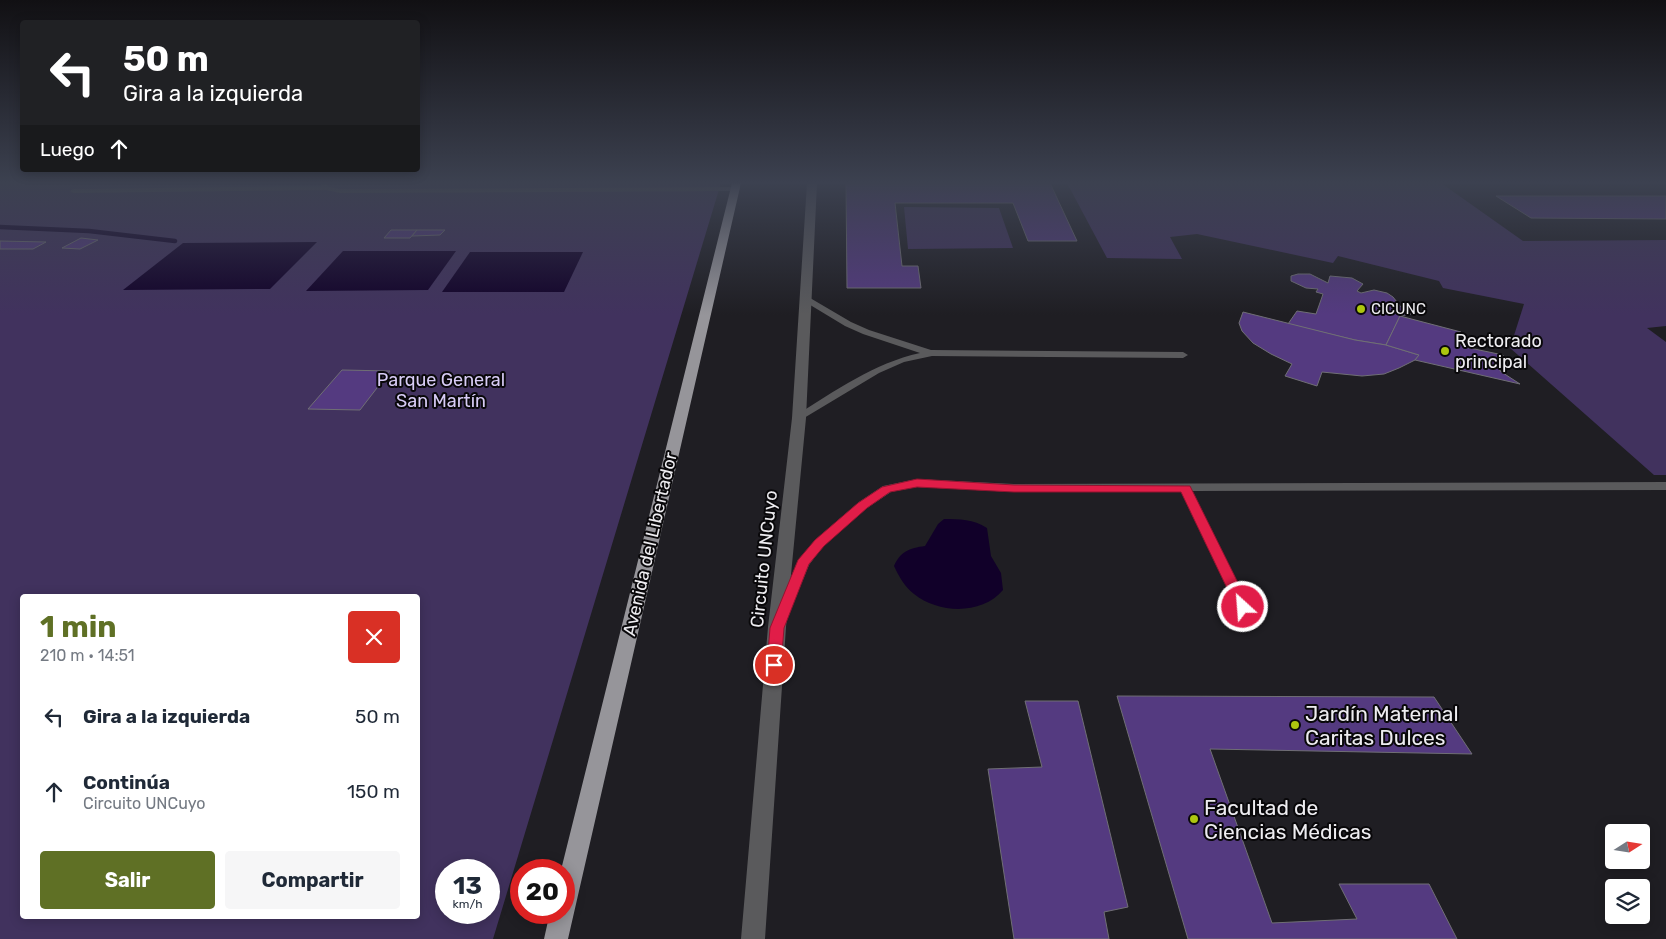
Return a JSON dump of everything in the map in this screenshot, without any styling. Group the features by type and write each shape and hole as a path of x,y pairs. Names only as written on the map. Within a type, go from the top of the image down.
{"main road":[{"name":"Avenida del Libertador","path":"575,859 726,227"},
{"path":"556,939 559,924"}],"street":[{"name":"Circuito UNCuyo","path":"752,939 777,628 799,418 809,227"}],"lane":[{"path":"805,298 857,328 932,353"},
{"path":"799,418 876,371 901,360 932,353 1183,355"},
{"path":"777,628 803,563 819,543 863,505 887,489 917,483 1014,488 1666,486"},
{"path":"1185,488 1243,607"}],"green space":[{"name":"Parque General San Martín","path":"0,227 708,227 517,859 510,859 510,883 500,916 500,859 435,859 435,924 498,924 493,939 0,939"},
{"path":"906,227 1006,227 1013,248 908,249"},
{"path":"1090,227 1503,227 1523,241 1666,240 1666,326 1647,328 1666,342 1666,475 1654,475 1510,348 1524,304 1443,288 1439,281 1338,256 1333,263 1197,234 1170,237 1182,259 1107,258"}],"shaded area":[{"path":"317,242 270,289 123,290 183,243"},
{"path":"343,251 456,251 428,290 306,291"},
{"path":"470,252 583,252 564,292 442,292"},
{"path":"944,519 971,521 987,528 991,556 1001,573 1003,590 984,604 960,609 948,608 924,601 908,588 894,566 902,554 914,548 925,546 938,524"}],"building":[{"path":"846,227 898,227 902,266 918,266 921,288 847,288"},
{"path":"1022,227 1070,227 1077,241 1028,241"},
{"path":"391,230 417,230 410,238 384,238"},
{"path":"417,230 445,230 440,235 412,236"},
{"path":"81,238 98,240 80,249 62,248"},
{"path":"0,241 46,242 33,249 0,249"},
{"name":"CICUNC","path":"1310,274 1328,283 1330,276 1352,278 1363,284 1357,291 1361,293 1374,290 1387,293 1411,314 1400,316 1386,345 1355,340 1288,324 1297,311 1316,314 1323,294 1316,292 1318,289 1306,288 1291,281 1291,276"},
{"path":"1243,312 1355,340 1386,345 1419,355 1415,360 1384,374 1362,376 1322,372 1317,386 1285,376 1292,364 1253,343 1242,331 1239,323"},
{"name":"Rectorado principal","path":"1400,316 1461,332 1457,342 1465,347 1503,355 1500,371 1520,384 1415,360 1419,355 1386,345"},
{"path":"342,370 390,371 360,410 308,409"},
{"name":"Facultad de Ciencias Médicas","path":"1117,696 1434,697 1472,754 1210,749 1272,923 1357,919 1339,884 1429,884 1457,939 1188,939"},
{"path":"1025,701 1078,701 1128,907 1104,912 1109,939 1014,939 988,769 1042,767"}],"waterway":[{"path":"0,227 89,231 175,241"}],"place":[{"name":"CICUNC","path":"1361,309"},
{"name":"Rectorado principal","path":"1445,351"},
{"name":"Jardín Maternal Caritas Dulces","path":"1295,725"},
{"name":"Facultad de Ciencias Médicas","path":"1194,819"}],"route":[{"path":"774,665 777,628 803,563 819,543 863,505 887,489 917,483 1014,488 1185,488 1243,607"}]}
